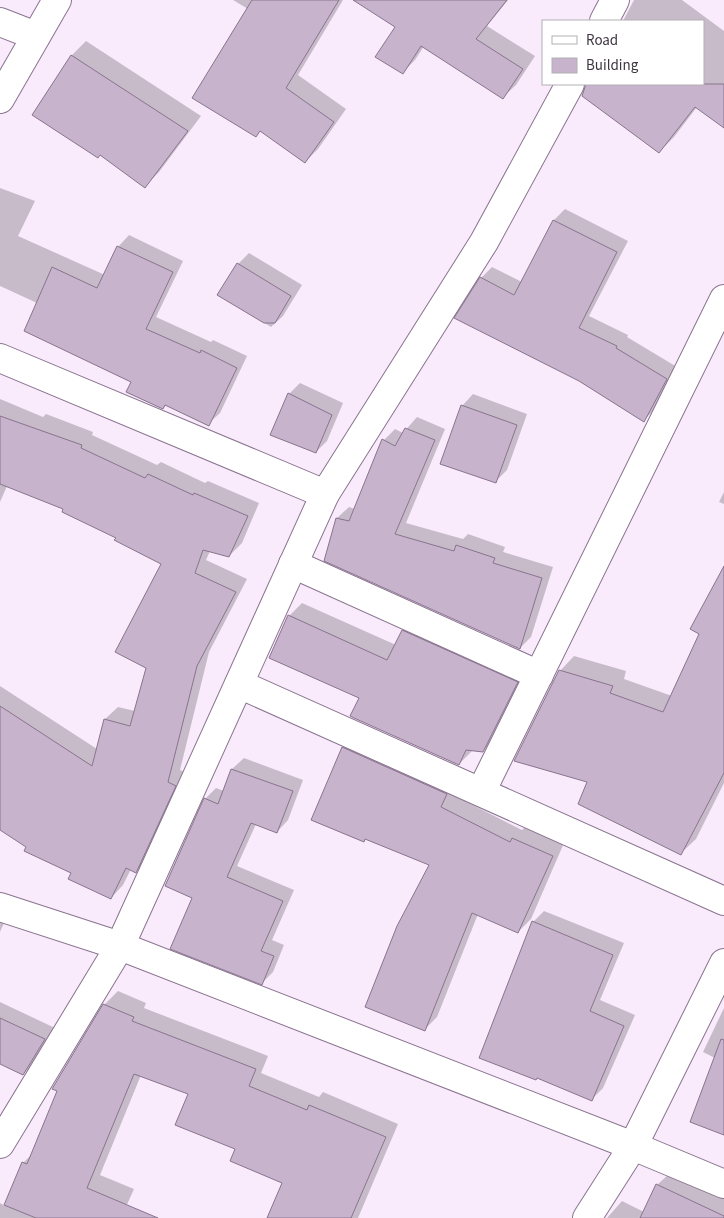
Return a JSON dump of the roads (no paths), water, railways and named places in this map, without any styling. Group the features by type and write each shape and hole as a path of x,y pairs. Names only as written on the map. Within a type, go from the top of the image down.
{"street":[{"path":"0,99 57,0"},
{"path":"605,20 615,0"},
{"path":"0,22 36,36"},
{"path":"0,1144 120,946 325,494 484,242 569,85"},
{"path":"481,792 724,299"},
{"path":"0,358 325,494"},
{"path":"293,564 539,674"},
{"path":"239,684 724,901"},
{"path":"0,906 120,946 633,1146 724,1184"},
{"path":"588,1218 633,1146 724,963"}]}
